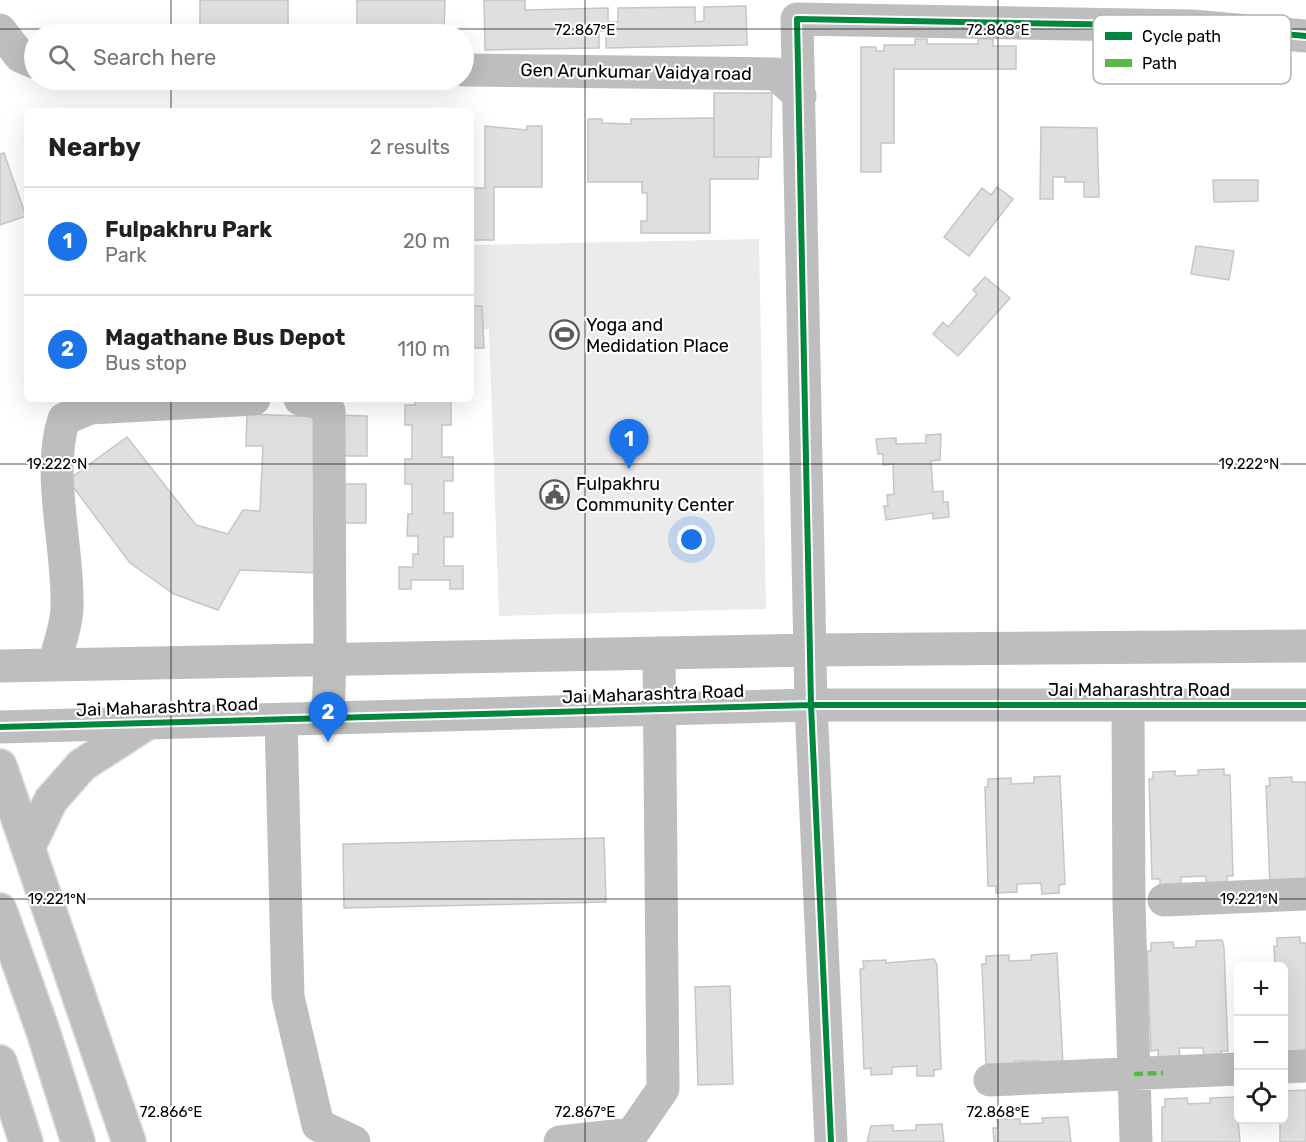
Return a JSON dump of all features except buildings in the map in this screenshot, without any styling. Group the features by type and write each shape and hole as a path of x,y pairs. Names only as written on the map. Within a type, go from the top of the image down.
{"main road":[{"path":"831,1142 811,705 797,18 1192,13"},
{"path":"0,30 20,56 24,58"},
{"path":"1291,33 1306,36"},
{"name":"Gen Arunkumar Vaidya road","path":"474,70 776,74 800,96"},
{"path":"54,665 67,610 57,463 57,438 63,419 90,408 199,402"},
{"path":"315,402 325,404 329,411 330,660 328,718"},
{"path":"0,666 810,650 1306,646"},
{"path":"560,1142 632,1134 663,1089 659,653"},
{"name":"Jai Maharashtra Road","path":"0,727 811,705 1306,705"},
{"path":"1128,706 1129,903 1136,1142"},
{"path":"281,719 288,997 318,1125 354,1142"},
{"path":"28,848 51,800 82,765 147,723"},
{"path":"0,766 129,1142"},
{"path":"1164,900 1306,894"},
{"path":"0,910 43,1031 78,1142"},
{"path":"0,1062 26,1142"},
{"path":"1288,1067 1306,1066"},
{"path":"990,1080 1234,1070"}],"shaded area":[{"path":"759,239 766,609 499,616 489,329 474,329 474,245"}],"marked path":[{"path":"1134,1074 1163,1073"}],"cycle path":[{"path":"831,1142 811,705 797,19 1093,24"},
{"path":"1291,35 1306,36"},
{"path":"0,727 811,705 1306,705"}],"place":[{"name":"Yoga and Medidation Place","path":"565,335"},
{"name":"Fulpakhru Park","path":"629,469"},
{"name":"Fulpakhru Community Center","path":"555,494"},
{"name":"Magathane Bus Depot","path":"328,742"}]}
